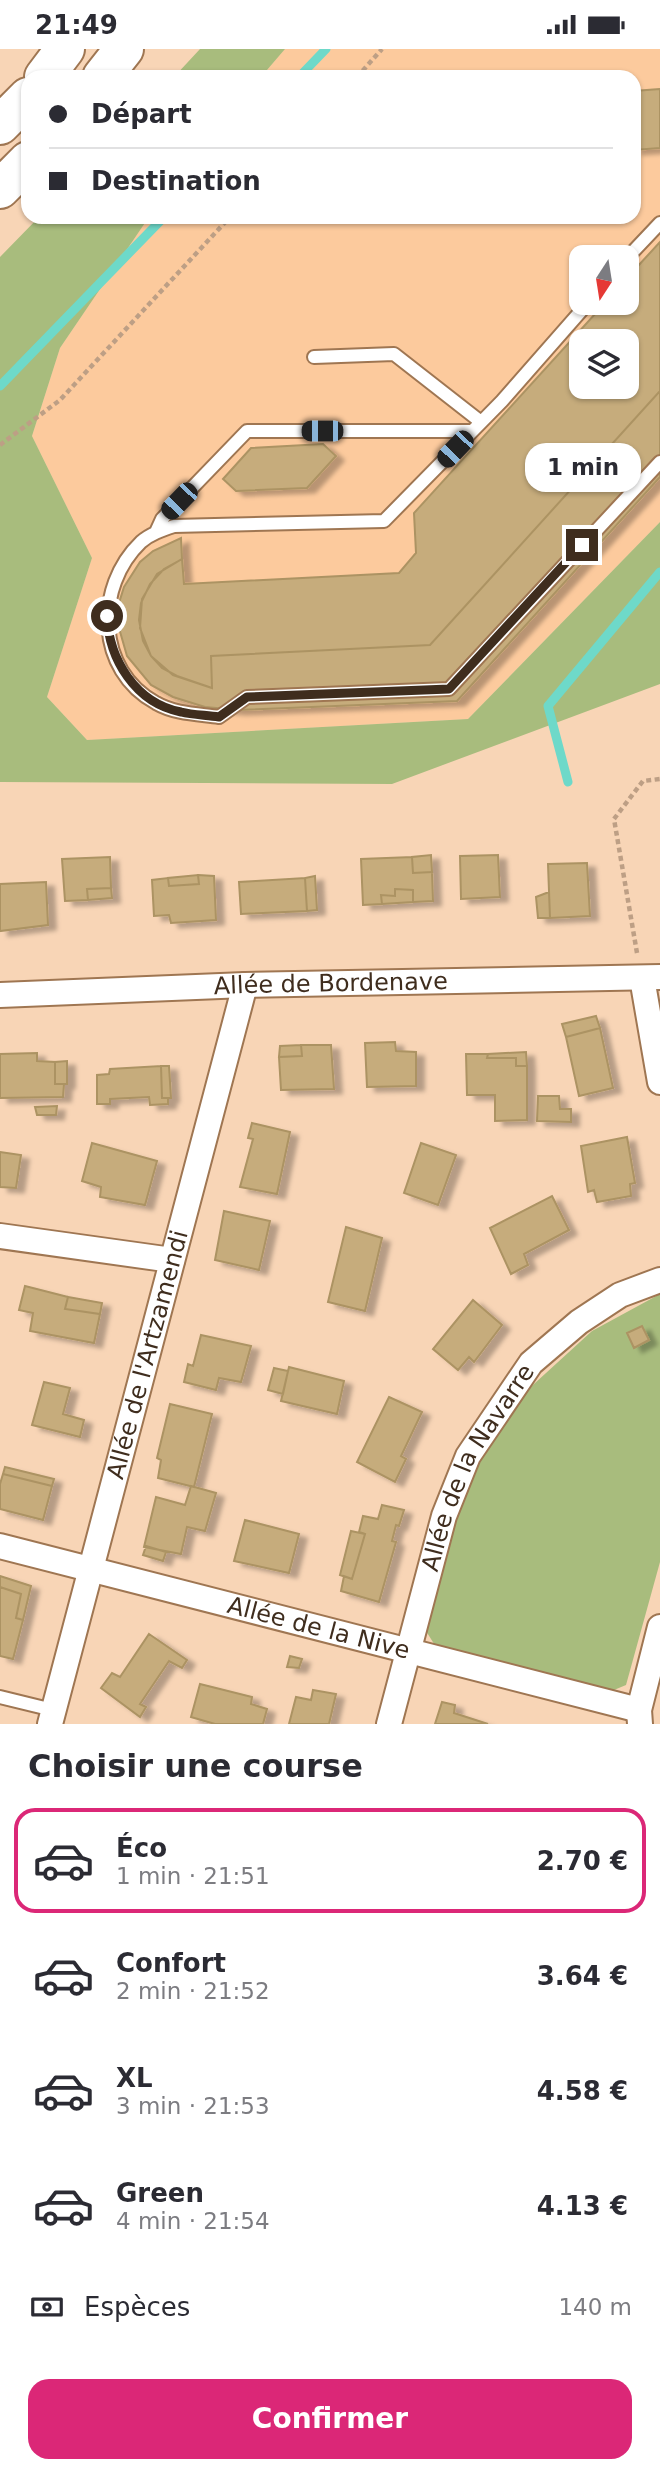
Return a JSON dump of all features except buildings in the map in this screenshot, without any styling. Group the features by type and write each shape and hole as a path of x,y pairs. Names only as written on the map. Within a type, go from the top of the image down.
{"main road":[{"path":"49,70 65,49"},
{"path":"108,70 124,49"},
{"path":"0,125 21,104"},
{"path":"0,189 21,168"}],"street":[{"name":"Allée de Bordenave","path":"0,995 245,985 651,977"},
{"path":"651,977 660,1082"},
{"name":"Allée de l'Artzamendi","path":"51,1717 245,985"},
{"path":"0,1236 172,1260"},
{"name":"Allée de la Navarre","path":"389,1724 444,1516 467,1456 531,1363 579,1322 620,1295 660,1280"},
{"name":"Allée de la Nive","path":"0,1546 408,1652 639,1717"},
{"path":"639,1717 660,1627"}],"lane":[{"path":"639,245 660,223"},
{"path":"577,315 477,426 384,521 174,526 156,532 141,542 118,576 109,596 108,637 125,675 156,703 179,712 219,717 247,697 449,689 660,462"},
{"path":"314,357 394,354 477,426"},
{"path":"156,532 162,519 247,431 477,426"},
{"path":"0,1697 51,1717"}],"path":[{"path":"363,70 382,49"},
{"path":"0,445 60,400 223,224"},
{"path":"651,977 614,819 643,781 660,779"}],"shaded area":[{"path":"285,49 660,49 660,522 468,719 87,740 47,697 92,558 32,436 60,348 144,224 641,224 641,70 267,70"}],"green space":[{"path":"200,49 285,49 267,70 180,70"},
{"path":"32,224 144,224 60,348 32,436 92,558 47,697 87,740 468,719 660,522 660,684 392,784 0,782 0,257"},
{"path":"660,1294 660,1562 626,1685 614,1690 436,1647 426,1631 450,1527 475,1463 523,1394 592,1331"}],"waterway":[{"path":"306,70 326,49"},
{"path":"0,386 157,224"},
{"path":"568,782 548,706 660,572"}],"route":[{"path":"107,616 108,637 125,675 156,703 179,712 219,717 247,697 449,689 582,545"}]}
